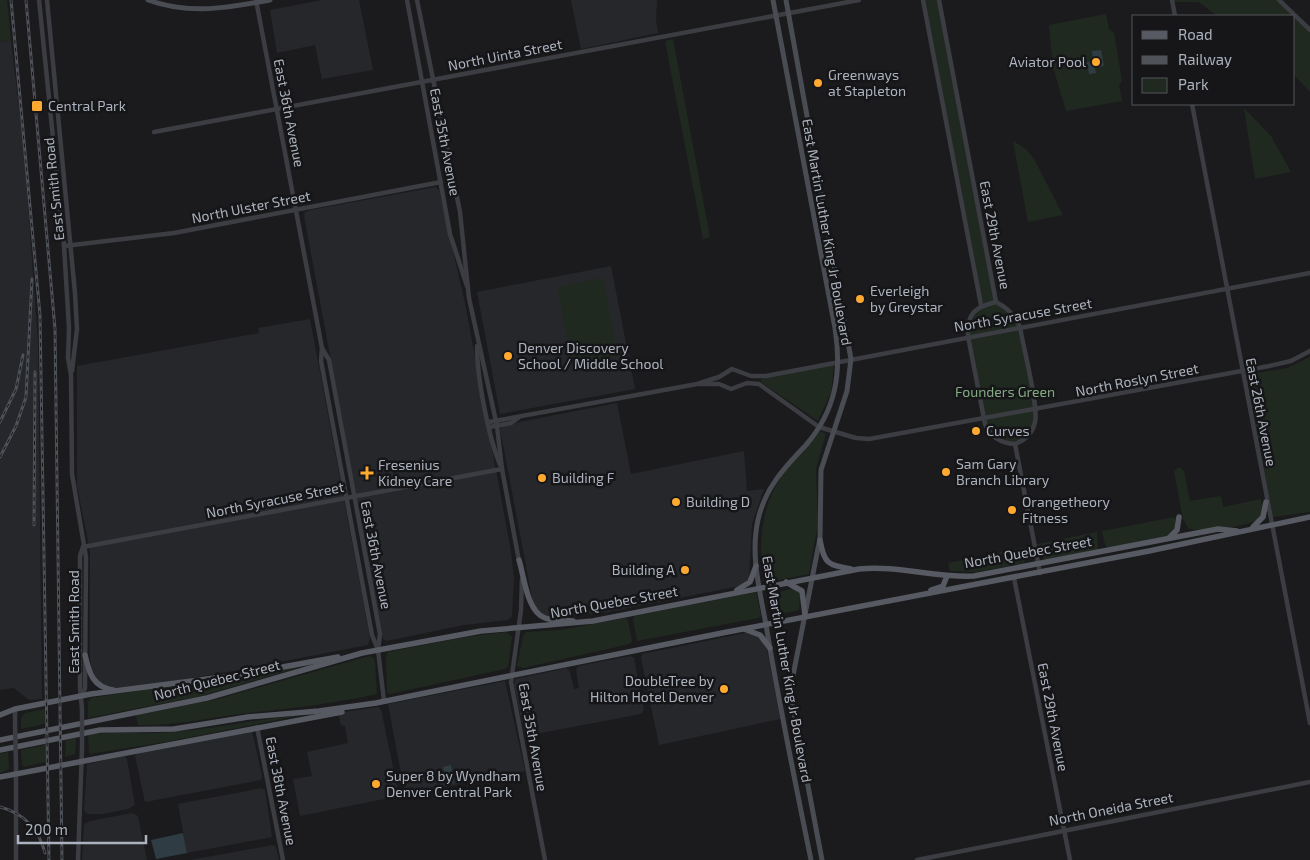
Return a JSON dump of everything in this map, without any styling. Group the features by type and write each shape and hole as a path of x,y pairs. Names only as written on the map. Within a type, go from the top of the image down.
{"main road":[{"path":"148,0 172,7 201,10 270,0"},
{"name":"East Martin Luther King Jr Boulevard","path":"773,0 834,320 839,361 834,396 819,427 782,469 766,496 757,525 756,566 811,860"},
{"name":"East Martin Luther King Jr Boulevard","path":"786,0 847,326 851,359 846,391 821,470 820,540 790,695 822,860"},
{"path":"1251,528 1263,517 1266,502"},
{"path":"1161,540 1174,534 1179,517"},
{"name":"North Quebec Street","path":"0,750 100,730 174,729 248,717 353,707 805,616 1040,573 1310,517"},
{"name":"North Quebec Street","path":"0,740 207,698 362,653 472,632 582,623 855,569 889,568 947,576 980,575 1222,529 1237,531"},
{"path":"1173,546 1182,540 1183,536"},
{"path":"820,540 823,555 830,564 855,569"},
{"path":"519,560 532,606 537,613 546,619 582,623"},
{"path":"728,594 750,582 756,566"},
{"path":"912,597 943,586 947,576"},
{"path":"786,582 802,591 805,616"},
{"path":"742,629 757,633 770,648"},
{"path":"0,714 15,709 82,696 238,675 362,653"},
{"path":"85,655 93,680 103,687 118,691"},
{"path":"0,777 336,713 353,707"}],"street":[{"name":"East Smith Road","path":"39,0 64,246 71,375 72,474 86,557 85,688 82,696"},
{"name":"East Smith Road","path":"47,0 72,245 77,329 71,375"},
{"name":"East 35th Avenue","path":"407,0 452,240 468,287"},
{"name":"East 35th Avenue","path":"417,0 460,212 468,287 477,342 478,364 489,424 502,469"},
{"name":"North Uinta Street","path":"154,132 859,0"},
{"name":"East 29th Avenue","path":"923,0 981,305"},
{"name":"East 29th Avenue","path":"939,0 996,302 1006,307 1015,316 1020,327 1036,410 1036,417 1028,437 1015,444"},
{"path":"1172,0 1176,15"},
{"path":"1279,0 1294,15"},
{"name":"East 36th Avenue","path":"256,1 322,348 321,361 346,498 372,635 378,650"},
{"path":"1295,15 1310,30"},
{"name":"East 26th Avenue","path":"1192,105 1270,524 1310,723"},
{"name":"North Ulster Street","path":"64,246 174,233 441,182"},
{"name":"North Syracuse Street","path":"741,372 761,377 968,336 1310,273"},
{"path":"996,302 981,305 970,319 968,336 984,420 992,436 998,440 1015,444 1040,573"},
{"name":"East 35th Avenue","path":"477,342 485,364 519,560 522,590 519,628 511,675 513,696 545,860"},
{"name":"East 36th Avenue","path":"322,348 329,360 380,634 378,650 384,701"},
{"name":"North Roslyn Street","path":"741,386 753,383 764,386 819,427 832,432 865,439 882,439 1242,372 1283,363 1310,352"},
{"path":"489,424 510,423 518,418 697,384 732,369 741,372 743,379 741,386 731,389 717,384 697,384"},
{"path":"724,374 722,380 725,386"},
{"name":"North Syracuse Street","path":"83,547 502,469"},
{"name":"East Smith Road","path":"78,860 82,761 80,556 83,547"},
{"name":"East 29th Avenue","path":"1014,578 1070,860"},
{"path":"15,709 16,860"},
{"name":"East 38th Avenue","path":"257,727 283,860"},
{"name":"North Oneida Street","path":"917,860 1310,782"}],"shaded area":[{"path":"322,0 359,0 373,70 322,79 315,45 277,53 270,10"},
{"path":"571,0 657,0 656,20 658,33 581,49"},
{"path":"11,41 24,149 38,342 42,699 29,700 14,688 0,690 0,42"},
{"name":"Aviator Pool","path":"1101,50 1104,66 1095,68 1096,73 1089,74 1088,68 1083,69 1082,63 1093,61 1092,51"},
{"path":"435,187 439,190 465,303 511,551 514,578 512,616 508,620 464,625 387,641 383,639 382,634 304,216 305,212 311,210"},
{"path":"611,266 635,389 500,414 477,292"},
{"path":"310,319 370,638 368,645 234,671 165,682 115,688 98,683 91,669 90,657 90,551 77,486 77,366 259,333 258,328"},
{"path":"617,403 631,474 744,451 747,491 764,489 752,524 749,579 740,586 608,612 555,618 542,616 533,603 500,429 503,426 524,421"},
{"path":"745,633 755,634 766,644 780,719 659,745 641,658 642,654"},
{"path":"630,656 634,658 644,710 641,714 525,736 514,685 515,679 567,668 570,672 574,689 579,688 576,670 578,666"},
{"path":"505,681 525,771 405,795 388,704"},
{"path":"378,707 381,709 399,796 300,816 293,779 312,776 307,752 348,743 345,726 341,725 338,713"},
{"path":"252,731 262,776 261,780 145,802 135,756 137,753"},
{"path":"125,756 135,805 128,809 102,814 87,814 84,810 87,764"},
{"path":"451,765 454,783 447,785 443,767"},
{"path":"262,788 265,790 272,837 187,853 178,804"},
{"path":"132,813 138,816 147,860 82,860 84,824 90,821"},
{"path":"183,833 187,853 156,859 151,840"},
{"path":"273,845 276,847 279,860 190,860"}],"green space":[{"path":"0,0 7,0 11,41 0,42"},
{"name":"Founders Green","path":"923,0 939,0 996,302 1006,307 1020,327 1036,416 1035,422 1022,441 1007,444 988,431 968,324 981,305"},
{"path":"1172,0 1279,0 1310,29 1310,92 1295,76 1295,15 1216,15 1199,2 1173,2"},
{"path":"1106,14 1109,29 1114,33 1122,81 1119,85 1122,101 1066,111 1053,67 1049,25"},
{"path":"673,39 710,237 703,239 665,41"},
{"path":"1244,108 1271,136 1291,172 1255,179"},
{"path":"1013,141 1026,149 1034,159 1063,215 1028,222"},
{"path":"603,278 618,356 572,365 557,287"},
{"path":"1310,357 1310,512 1273,517 1246,375 1287,368"},
{"path":"833,365 831,392 818,421 761,382 761,379"},
{"path":"820,431 826,434 816,469 818,524 809,574 764,583 761,553 763,523 771,495 787,469"},
{"path":"1179,467 1184,471 1190,501 1221,496 1223,507 1261,499 1262,511 1260,518 1247,524 1225,528 1202,530 1188,528 1183,519 1174,471"},
{"path":"1175,517 1176,527 1170,536 1109,549 1105,545 1102,531"},
{"path":"1097,532 1098,550 1046,560 1039,554 1037,544"},
{"path":"1026,547 1026,560 1023,563 976,572 950,571 948,563"},
{"path":"793,588 800,592 799,609 773,615 770,595"},
{"path":"756,592 761,616 758,618 637,641 633,619 635,616"},
{"path":"626,618 632,641 630,644 523,668 517,666 523,636 526,632 560,630"},
{"path":"506,632 512,637 508,666 505,669 390,694 387,693 386,656 388,652 467,637"},
{"path":"369,656 374,658 377,694 316,705 182,722 138,725 136,715 214,700"},
{"path":"311,664 201,696 88,718 88,702 91,698"},
{"path":"45,709 45,724 21,729 21,718 25,713"},
{"path":"298,716 165,742 90,754 89,752 88,735 188,731"},
{"path":"76,738 75,754 65,757 66,740"},
{"path":"45,745 46,762 24,767 22,765 21,750"},
{"path":"8,752 9,769 0,773 0,754"}],"railway":[{"path":"11,0 40,315 49,860"},
{"path":"26,0 55,329 62,860"},
{"path":"0,457 16,426 26,397 32,279"},
{"path":"0,422 16,389 23,355"},
{"path":"34,525 35,372"},
{"path":"0,807 16,813 29,823 39,837 45,853"}],"place":[{"name":"Aviator Pool","path":"1096,62"},
{"name":"Greenways at Stapleton","path":"818,83"},
{"name":"Central Park","path":"37,106"},
{"name":"Everleigh by Greystar","path":"860,299"},
{"name":"Denver Discovery School / Middle School","path":"508,356"},
{"name":"Curves","path":"976,431"},
{"name":"Sam Gary Branch Library","path":"946,472"},
{"name":"Fresenius Kidney Care","path":"367,473"},
{"name":"Building F","path":"542,478"},
{"name":"Building D","path":"676,502"},
{"name":"Orangetheory Fitness","path":"1012,510"},
{"name":"Building A","path":"685,570"},
{"name":"DoubleTree by Hilton Hotel Denver","path":"724,689"},
{"name":"Super 8 by Wyndham Denver Central Park","path":"376,784"}]}
